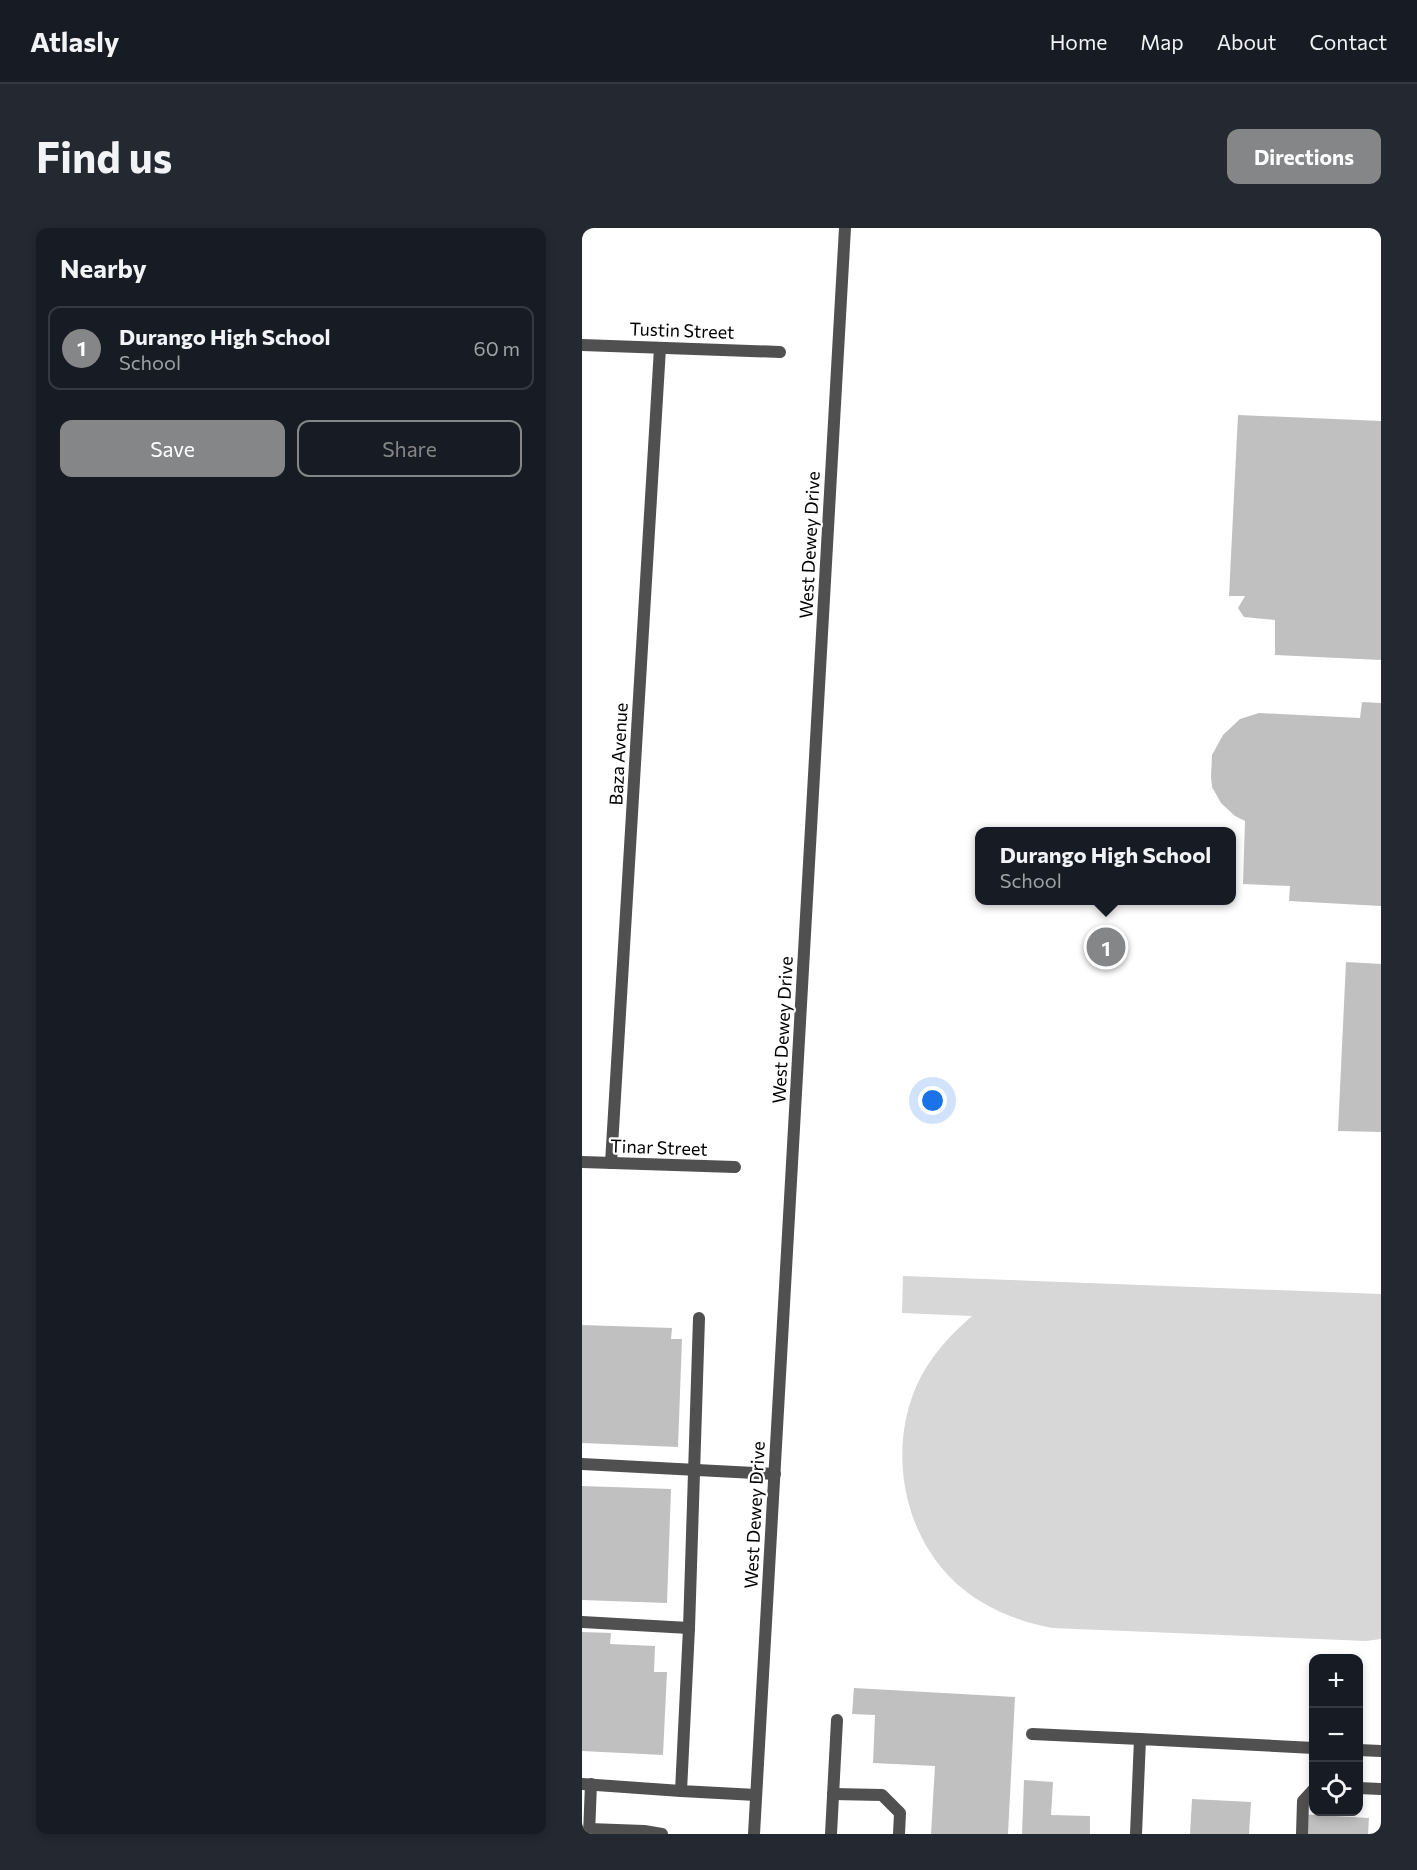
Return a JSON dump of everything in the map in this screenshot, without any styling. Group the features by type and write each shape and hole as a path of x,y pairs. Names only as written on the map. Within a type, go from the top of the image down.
{"street":[{"name":"West Dewey Drive","path":"754,1834 845,228"},
{"name":"Tustin Street","path":"582,345 780,352"},
{"name":"Baza Avenue","path":"612,1163 660,348"},
{"name":"Tinar Street","path":"582,1162 735,1167"},
{"path":"681,1791 699,1318"},
{"path":"582,1464 775,1474"},
{"path":"582,1622 689,1628"},
{"path":"831,1834 837,1720"},
{"path":"1032,1734 1309,1748"},
{"path":"1136,1834 1140,1739"},
{"path":"1363,1750 1381,1751"},
{"path":"662,1834 644,1831 589,1831 587,1784 756,1795"},
{"path":"1363,1788 1381,1789"},
{"path":"833,1794 882,1795 900,1813 899,1834"},
{"path":"1302,1834 1303,1801 1309,1794"}],"shaded area":[{"path":"903,1276 1381,1294 1381,1639 1366,1641 1052,1628 1024,1621 997,1610 980,1601 956,1583 936,1560 920,1534 909,1506 903,1476 903,1446 907,1416 921,1377 940,1348 972,1316 902,1313"}],"building":[{"path":"1238,415 1381,421 1381,660 1275,655 1275,620 1244,617 1238,608 1245,596 1229,596"},
{"path":"1362,702 1381,703 1381,906 1289,901 1290,886 1243,884 1245,821 1235,816 1221,803 1212,787 1212,755 1223,735 1240,719 1259,713 1360,718"},
{"path":"1346,962 1381,964 1381,1132 1338,1131"},
{"path":"582,1325 672,1328 671,1339 682,1339 678,1447 582,1443"},
{"path":"582,1486 671,1489 667,1603 582,1600"},
{"path":"582,1632 611,1633 610,1644 655,1646 654,1672 667,1672 663,1755 582,1751"},
{"path":"854,1688 1015,1697 1008,1834 931,1834 935,1766 873,1763 875,1715 852,1714"},
{"path":"1024,1780 1053,1782 1051,1815 1090,1816 1090,1834 1022,1834"},
{"path":"1192,1799 1251,1802 1249,1834 1190,1834"},
{"path":"1298,1814 1369,1818 1368,1834 1297,1834"}],"place":[{"name":"Durango High School","path":"1106,947"}]}
